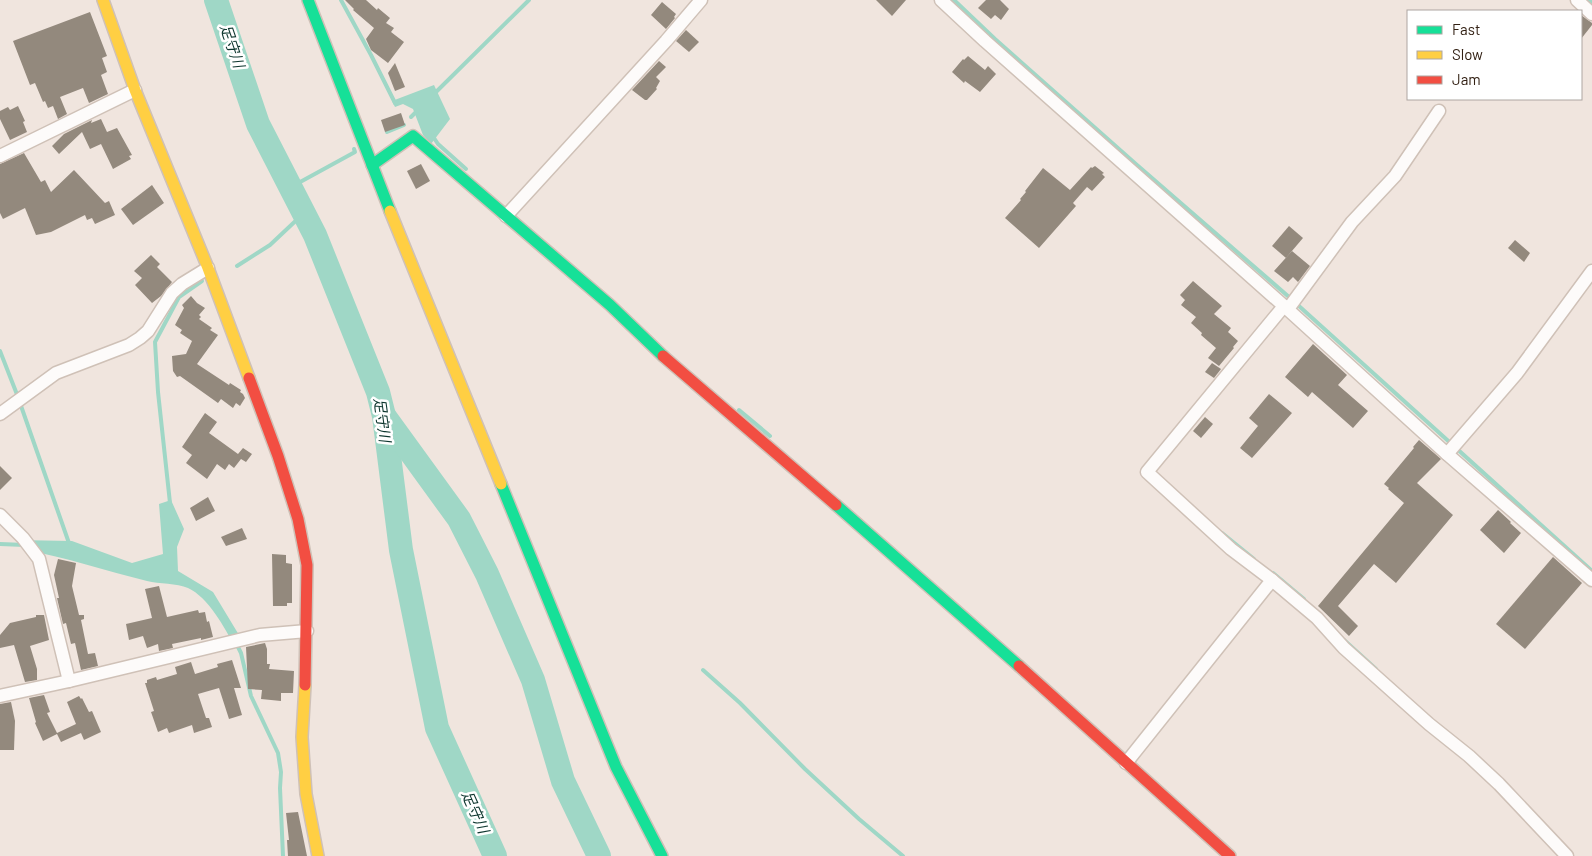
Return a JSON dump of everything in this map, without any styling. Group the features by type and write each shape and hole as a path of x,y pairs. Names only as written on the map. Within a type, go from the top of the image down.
{"street":[{"path":"103,0 135,90 208,268 278,456 298,520 307,565 306,675 302,737 306,794 318,856"},
{"path":"308,0 372,165 616,767 662,856"},
{"path":"509,211 666,41 701,0"},
{"path":"941,0 1000,54 1290,305 1451,449 1592,580"},
{"path":"1577,0 1592,14"},
{"path":"0,156 135,90"},
{"path":"1439,111 1396,176 1352,222 1290,305 1147,472 1231,549 1317,618 1344,648 1428,724 1469,756 1499,784 1567,856"},
{"path":"372,165 413,136 509,211 672,364 1129,759 1230,856"},
{"path":"0,414 56,373 129,345 140,338 148,331 172,293 182,284 208,268"},
{"path":"1451,449 1517,373 1592,271"},
{"path":"0,515 23,538 39,559 69,681"},
{"path":"1129,759 1272,580"},
{"path":"0,696 278,632 307,631"}],"water":[{"path":"434,85 450,119 431,144 423,135 413,109 403,104 395,107 392,101"},
{"path":"171,500 184,529 177,547 178,571 213,592 239,635 235,647 221,622 209,606 195,592 188,588 147,581 71,560 25,550 17,540 72,541 132,563 163,554 159,504"}],"building":[{"path":"345,0 366,0 390,18 386,23 394,28 391,32 404,42 388,63 371,50 366,39 374,28 353,10"},
{"path":"876,0 906,0 892,16"},
{"path":"986,0 1000,0 1009,9 1001,20 995,15 991,19 978,8"},
{"path":"662,2 676,14 666,29 651,15"},
{"path":"90,12 107,56 102,58 107,72 101,75 108,94 89,103 83,88 60,97 67,114 58,119 53,106 48,108 45,101 43,102 35,83 30,85 13,41"},
{"path":"1582,16 1592,25 1582,38"},
{"path":"686,30 699,42 689,52 676,41"},
{"path":"968,56 985,70 988,66 996,74 980,92 965,81 964,83 952,72"},
{"path":"659,61 666,67 656,77 660,81 657,89 645,100 632,90"},
{"path":"395,63 405,87 395,91 388,73"},
{"path":"18,106 25,121 23,122 27,132 10,140 0,119 0,111 8,107 10,110"},
{"path":"401,113 405,125 385,132 381,120"},
{"path":"101,119 107,132 117,128 132,155 129,156 131,159 113,169 101,144 90,149 82,132 59,154 52,146 64,134 92,120 91,123"},
{"path":"24,153 41,182 45,180 51,192 74,170 105,203 109,201 115,215 95,224 92,218 87,220 85,215 51,232 36,235 25,208 3,219 0,213 0,164"},
{"path":"421,164 430,181 416,189 407,171"},
{"path":"1095,166 1104,173 1102,174 1105,177 1092,191 1087,187 1073,203 1076,206 1039,248 1005,218 1021,200 1025,191 1043,168 1070,190 1091,167"},
{"path":"152,185 164,203 133,225 121,209"},
{"path":"1289,226 1303,238 1286,258 1272,246"},
{"path":"1515,240 1530,253 1524,262 1508,248"},
{"path":"1292,251 1310,266 1298,282 1293,277 1288,282 1274,271"},
{"path":"151,255 160,264 157,267 172,282 161,296 152,303 135,285 142,278 134,271"},
{"path":"1193,281 1222,306 1214,314 1231,328 1228,332 1238,341 1219,366 1208,358 1216,348 1191,323 1196,317 1181,305 1185,300 1180,295"},
{"path":"191,296 205,308 199,315 201,317 199,319 218,335 197,364 229,385 230,383 241,390 240,392 245,398 240,406 236,403 233,408 221,399 218,403 180,376 177,377 173,371 172,356 186,354 192,341 180,333 182,330 175,325 184,308 182,305"},
{"path":"1313,344 1347,375 1338,385 1368,411 1353,428 1312,392 1308,397 1285,377"},
{"path":"1212,363 1221,369 1214,378 1205,372"},
{"path":"1269,394 1292,413 1252,458 1240,448 1258,426 1249,418"},
{"path":"205,413 217,422 209,433 238,454 243,448 252,454 246,462 241,459 234,468 229,464 225,470 217,464 207,479 186,463 192,455 182,447"},
{"path":"1205,417 1213,424 1201,438 1193,431"},
{"path":"1419,440 1441,459 1417,483 1453,515 1396,583 1374,564 1338,606 1358,626 1349,636 1318,606 1404,503 1384,484"},
{"path":"0,466 12,478 0,490"},
{"path":"208,497 215,511 196,521 190,508"},
{"path":"1498,510 1521,533 1504,553 1480,530"},
{"path":"242,528 247,539 226,546 221,537"},
{"path":"272,554 286,555 286,563 292,564 292,603 287,603 287,606 273,606"},
{"path":"1553,557 1582,583 1525,649 1496,624"},
{"path":"58,559 76,563 72,586 79,615 84,615 84,619 81,620 88,654 95,653 98,666 81,670 75,643 71,644 66,623 63,624 54,575"},
{"path":"159,586 167,617 198,610 199,613 205,612 213,637 172,644 173,648 159,651 158,644 147,648 143,636 129,640 126,624 152,618 145,589"},
{"path":"36,615 44,615 49,640 30,646 37,669 37,680 25,682 14,645 0,648 0,635 10,623 36,617"},
{"path":"265,643 267,664 270,664 269,669 294,671 293,693 281,693 281,701 261,699 262,690 248,689 246,647"},
{"path":"232,660 241,688 234,688 242,715 229,719 219,688 198,694 206,718 209,718 212,727 194,733 192,725 169,733 167,728 158,732 151,712 154,711 145,683 147,683 147,680 156,677 157,680 177,674 175,667 191,662 195,674 218,667 217,664"},
{"path":"44,695 50,712 47,713 57,733 76,724 67,702 79,696 89,712 92,711 101,732 84,740 81,733 61,742 57,734 43,741 35,723 29,698"},
{"path":"11,702 15,721 14,750 0,750 0,704"},
{"path":"298,812 307,856 288,856 287,840 289,840 286,813"}],"waterway":[{"name":"足守川","path":"216,0 258,124 315,235 378,392 384,416 401,550 437,728 495,856"},
{"path":"341,0 395,103 397,102"},
{"path":"434,94 529,0"},
{"path":"954,0 995,39 1137,165 1289,297 1592,571"},
{"path":"1589,0 1592,3"},
{"path":"411,117 418,110"},
{"path":"387,132 404,125"},
{"path":"432,135 438,144 466,169"},
{"path":"291,187 355,152 354,149"},
{"path":"237,266 270,245 304,213"},
{"path":"170,503 158,392 155,342 179,297 202,281"},
{"path":"0,351 18,397"},
{"path":"20,403 70,546"},
{"path":"739,410 770,436"},
{"path":"385,417 459,519 487,574 533,680 563,781 599,856"},
{"path":"1222,533 1254,559"},
{"path":"0,544 25,545"},
{"path":"1273,573 1304,599"},
{"path":"1344,640 1376,669"},
{"path":"236,643 241,653 251,696 278,753 281,772 283,856"},
{"path":"703,670 740,703 805,769 859,819 903,856"}],"traffic: fast":[{"path":"308,0 390,211"},
{"path":"372,165 413,136 610,305 663,356"},
{"path":"501,484 616,767 662,856"},
{"path":"836,505 1019,666"}],"traffic: slow":[{"path":"103,0 135,90 208,268 249,378"},
{"path":"390,211 501,484"},
{"path":"305,685 302,737 306,794 318,856"}],"traffic: jam":[{"path":"663,356 836,505"},
{"path":"249,378 278,456 298,519 307,565 305,685"},
{"path":"1019,666 1230,856"}]}
